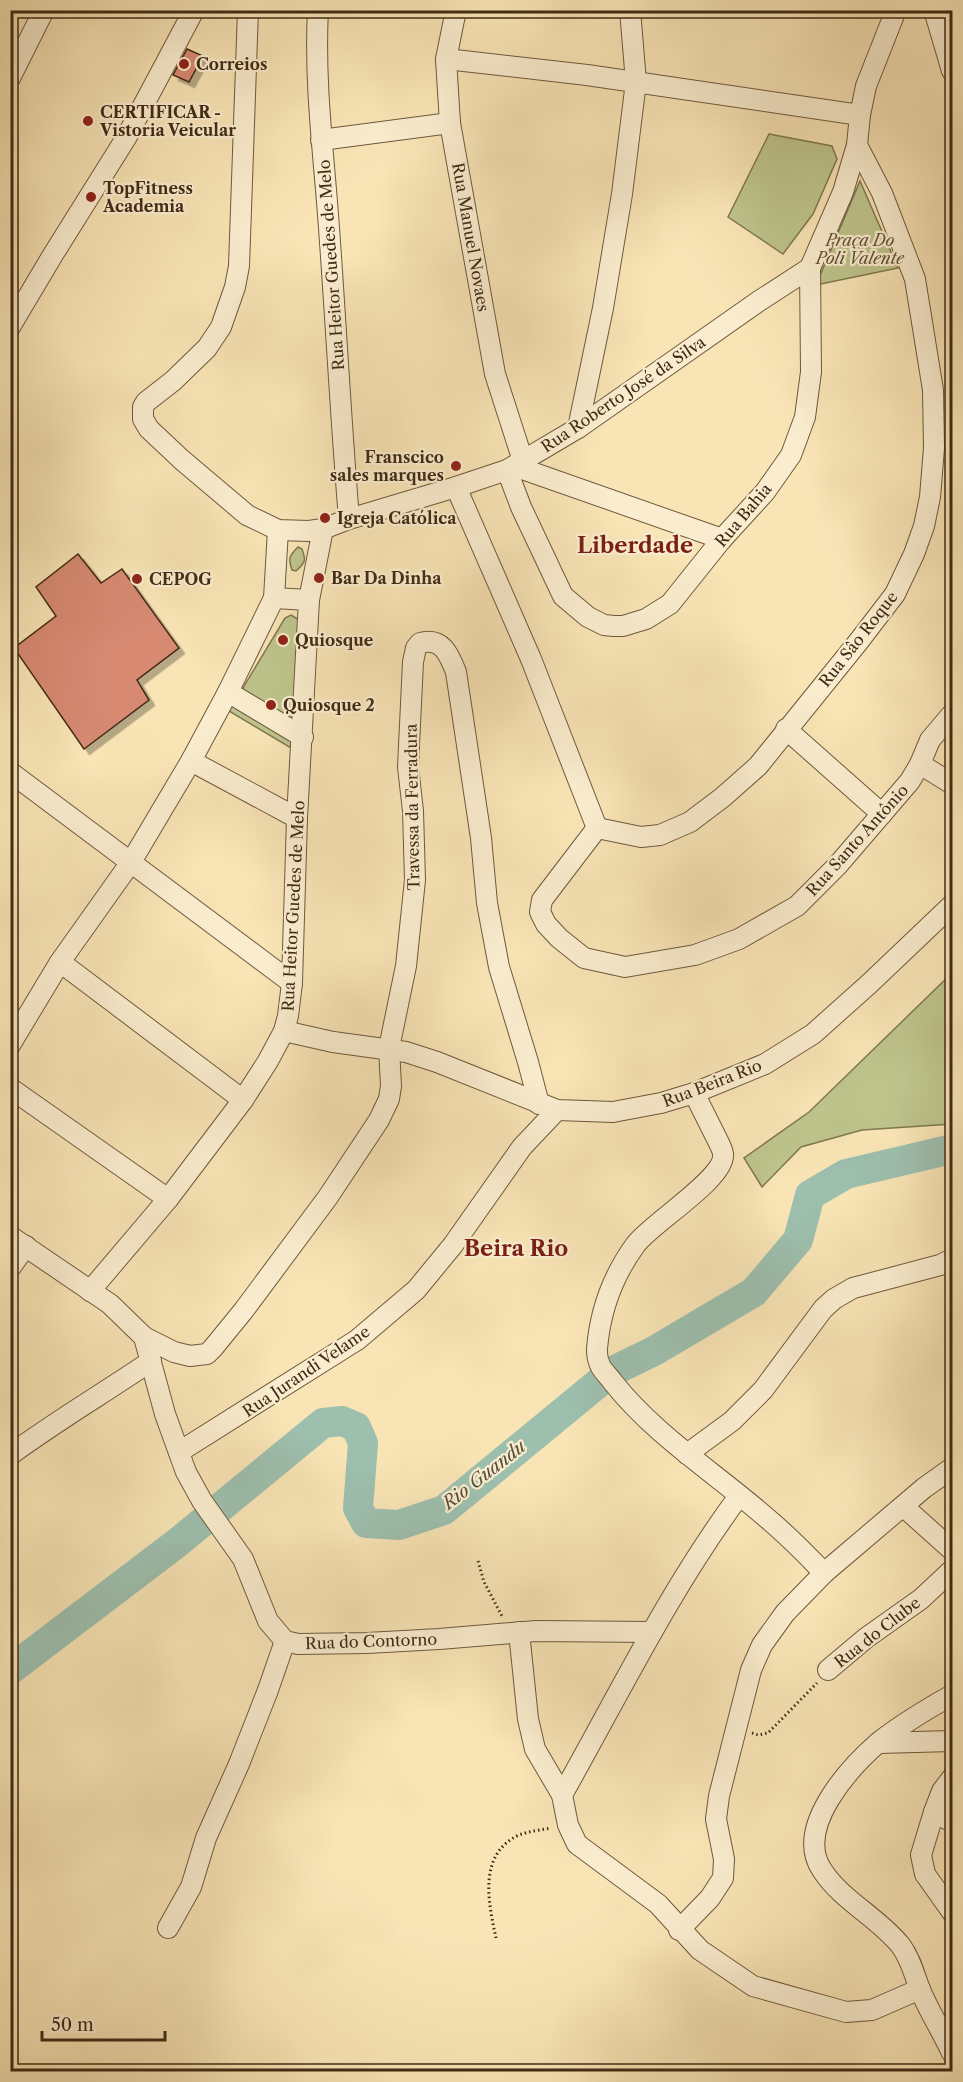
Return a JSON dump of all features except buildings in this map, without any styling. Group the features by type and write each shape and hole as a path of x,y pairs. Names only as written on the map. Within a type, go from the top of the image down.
{"street":[{"path":"10,78 44,10"},
{"path":"10,327 126,138 194,10"},
{"path":"248,10 239,266 235,287 221,327 207,348 173,381 146,402 142,413 145,424 182,460 247,515 278,530 322,530"},
{"name":"Rua Heitor Guedes de Melo","path":"318,10 316,57 321,140 334,291 349,519"},
{"name":"Rua Manuel Novaes","path":"456,10 446,59 450,123 495,374 515,466"},
{"path":"578,428 611,263 636,82 630,10"},
{"path":"810,268 843,192 857,146 866,86 896,10"},
{"path":"934,10 952,71"},
{"path":"446,59 636,82 860,115"},
{"path":"321,140 450,123"},
{"name":"Rua Sâo Roque","path":"597,828 641,837 660,835 690,822 723,797 758,766 895,594 914,554 924,526 930,497 934,448 933,390 915,279 882,193 857,146"},
{"name":"Rua Roberto José da Silva","path":"322,530 349,519 456,488 515,466 578,428 810,268"},
{"name":"Rua Bahia","path":"515,466 521,507 563,596 588,617 604,625 632,624 646,619 670,604 722,539 765,492 791,455 805,417 811,372 810,268"},
{"path":"515,466 722,539"},
{"path":"456,488 531,659 597,828"},
{"path":"10,1045 60,962 131,862 191,761 228,692 274,598 278,530"},
{"name":"Rua Heitor Guedes de Melo","path":"90,1291 168,1199 243,1100 284,1031 292,983 297,818 309,600 322,530"},
{"path":"274,598 309,600"},
{"name":"Travessa da Ferradura","path":"144,1337 174,1352 190,1356 207,1354 328,1197 379,1120 389,1099 392,1086 389,1048 406,966 415,880 413,811 408,766 413,662 416,648 420,643 426,641 440,644 447,651 456,672 481,838 487,903 499,967 528,1062 548,1107"},
{"path":"228,692 303,737"},
{"name":"Rua Santo Antônio","path":"597,828 542,900 540,912 546,924 584,958 625,967 695,955 739,939 797,906 837,866 910,781 930,740 952,714"},
{"path":"786,729 882,814"},
{"path":"191,761 297,818"},
{"path":"920,764 952,784"},
{"path":"10,772 292,983"},
{"name":"Rua Beira Rio","path":"284,1031 333,1042 389,1048 437,1062 548,1107 613,1113 694,1093 765,1064 813,1034 952,905"},
{"path":"60,962 243,1100"},
{"path":"10,1088 168,1199"},
{"path":"694,1093 724,1154 721,1163 704,1185 654,1225 638,1241 621,1265 607,1299 601,1324 597,1351 599,1364 624,1397 687,1454 768,1519 824,1573"},
{"name":"Rua Jurandi Velame","path":"179,1452 357,1340 416,1290 453,1245 548,1107"},
{"path":"10,1268 18,1241"},
{"name":"Rua do Contorno","path":"18,1241 110,1304 144,1337 165,1414 186,1472 202,1500 243,1559 268,1621 285,1641 298,1644 367,1643 515,1632 652,1632"},
{"path":"687,1454 732,1421 764,1390 823,1309 834,1299 853,1287 940,1265 952,1259"},
{"path":"10,1455 151,1361"},
{"path":"679,1930 710,1898 723,1878 724,1859 716,1819 719,1796 751,1670 762,1645 785,1613 824,1573 924,1488 952,1468"},
{"path":"562,1795 652,1632 711,1533 739,1496"},
{"path":"904,1507 952,1550"},
{"name":"Rua do Clube","path":"828,1670 866,1638 921,1599 952,1570"},
{"path":"515,1632 528,1719 535,1749 562,1795 568,1825 577,1844 658,1904 679,1930 700,1950 753,1986 846,2012 872,2010 920,1989"},
{"path":"168,1928 191,1887 206,1838 239,1764 285,1641"},
{"path":"952,1695 879,1743 847,1773 819,1820 814,1853 821,1869 839,1891 891,1934 903,1948 920,1989 952,2053"},
{"path":"879,1743 952,1741"},
{"path":"952,1778 942,1791 921,1855 925,1874 952,1912"},
{"path":"934,1812 952,1822"}],"path":[{"path":"478,1561 484,1582 515,1632"},
{"path":"736,1727 758,1735 768,1733 828,1670"},
{"path":"496,1938 491,1913 488,1874 494,1856 505,1844 521,1834 568,1825"}],"green space":[{"path":"769,134 832,146 837,159 813,214 783,254 728,217"},
{"name":"Praça Do Poli Valente","path":"860,181 898,268 816,285"},
{"path":"298,547 302,549 304,558 296,571 292,570 290,560"},
{"path":"291,615 299,620 301,631 291,748 229,711 285,618"},
{"path":"952,973 952,1124 862,1130 801,1147 762,1187 744,1158 809,1112"}],"waterway":[{"name":"Rio Guandu","path":"10,1670 177,1543 323,1423 342,1421 356,1427 363,1443 358,1508 366,1523 399,1525 444,1510 613,1371 654,1351 754,1292 798,1240 810,1195 846,1174 952,1149"}],"place":[{"name":"Correios","path":"184,64"},
{"name":"CERTIFICAR - Vistoria Veicular","path":"88,121"},
{"name":"TopFitness Academia","path":"91,197"},
{"name":"Franscico sales marques","path":"456,466"},
{"name":"Igreja Católica","path":"325,518"},
{"name":"Bar Da Dinha","path":"319,578"},
{"name":"CEPOG","path":"137,579"},
{"name":"Quiosque","path":"283,640"},
{"name":"Quiosque 2","path":"271,705"}],"district":[{"name":"Liberdade","path":"635,545"},
{"name":"Beira Rio","path":"516,1248"}]}
